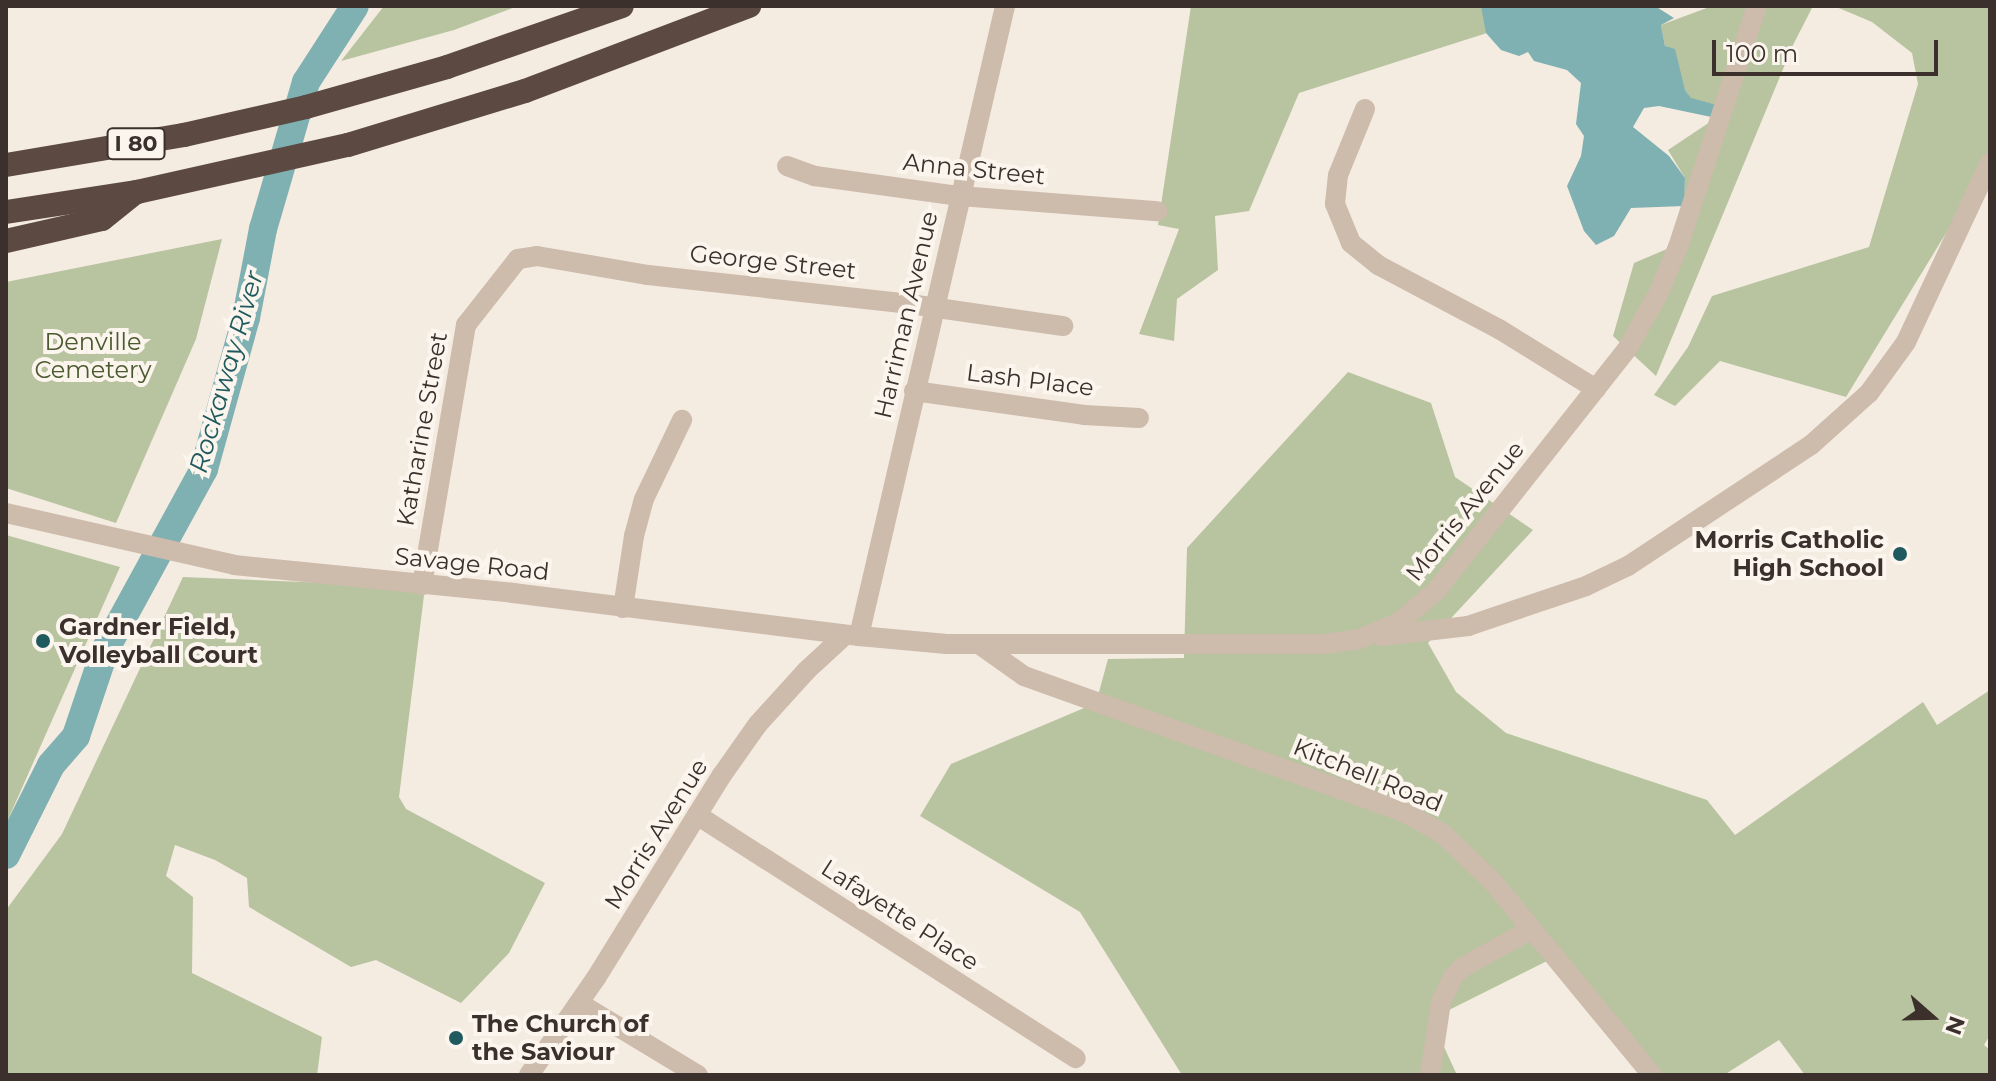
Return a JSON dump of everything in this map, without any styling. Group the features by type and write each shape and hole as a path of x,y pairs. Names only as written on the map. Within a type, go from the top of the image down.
{"highway":[{"name":"I 80","path":"6,165 118,147 265,117 396,82 622,6"},
{"name":"I 80","path":"6,212 137,192 348,145 536,87 749,6"},
{"path":"6,241 102,219 137,192"}],"street":[{"name":"Harriman Avenue","path":"852,636 934,309 1005,6"},
{"name":"Morris Avenue","path":"936,643 1325,644 1359,639 1398,623 1436,591 1635,336 1668,270 1757,6"},
{"path":"1365,109 1338,175 1335,204 1351,243 1378,265 1499,329 1596,389"},
{"path":"1359,639 1468,626 1586,586 1628,566 1811,445 1869,393 1906,342 1990,163"},
{"name":"Anna Street","path":"787,166 815,176 960,196 1157,211"},
{"name":"George Street","path":"492,290 518,259 537,256 648,275 1063,326"},
{"name":"Katharine Street","path":"422,585 459,354 466,325 492,290"},
{"name":"Lash Place","path":"914,391 1084,415 1139,418"},
{"path":"623,608 634,536 644,499 682,420"},
{"name":"Savage Road","path":"6,513 234,565 513,593 852,636 936,643"},
{"name":"Morris Avenue","path":"529,1075 579,1003 758,724 806,671 852,636"},
{"name":"Kitchell Road","path":"979,644 1024,676 1421,821 1462,849 1652,1075"},
{"name":"Lafayette Place","path":"697,815 1076,1058"},
{"path":"1430,1075 1441,1002 1453,977 1463,967 1530,930"},
{"path":"579,1003 698,1075"}],"green space":[{"path":"384,6 518,6 454,30 341,61"},
{"path":"1191,6 1506,6 1512,25 1299,93 1249,211 1215,216 1218,270 1177,299 1174,341 1139,334 1179,229 1158,225"},
{"path":"1712,6 1813,6 1793,45 1656,376 1613,336 1634,263 1681,243 1685,178 1668,150 1716,118 1717,105 1691,99 1685,90 1665,46 1661,25"},
{"path":"1834,6 1990,6 1990,161 1846,397 1720,361 1675,406 1654,395 1688,347 1712,296 1869,247 1918,84 1912,53 1872,22"},
{"name":"Denville Cemetery","path":"222,239 196,339 116,523 6,488 6,282"},
{"path":"1348,372 1431,403 1455,477 1533,530 1428,643 1456,692 1506,733 1707,800 1735,835 1923,702 1937,725 1990,690 1990,1035 1984,1045 1990,1050 1990,1075 1805,1075 1779,1040 1724,1075 1662,1075 1553,958 1431,1019 1457,1075 1182,1075 1080,912 920,816 951,764 1096,703 1108,659 1184,658 1187,548"},
{"path":"6,535 120,567 6,824"},
{"path":"183,577 425,587 399,797 406,809 545,883 509,953 461,1003 376,960 351,967 249,907 247,878 215,860 175,845 166,876 193,897 192,973 322,1037 317,1075 6,1075 6,910 62,834"}],"water":[{"path":"1481,6 1655,6 1674,18 1661,25 1665,46 1675,49 1685,90 1691,98 1717,105 1716,118 1659,106 1644,108 1633,127 1669,156 1685,178 1684,206 1631,208 1614,236 1596,245 1584,231 1567,186 1581,156 1584,136 1576,124 1581,83 1567,70 1534,61 1528,52 1519,56 1501,50 1486,33"}],"waterway":[{"name":"Rockaway River","path":"6,855 51,765 76,736 105,650 204,469 246,318 263,229 306,82 355,6"}],"place":[{"name":"Morris Catholic High School","path":"1900,554"},
{"name":"Gardner Field, Volleyball Court","path":"43,641"},
{"name":"The Church of the Saviour","path":"456,1038"}]}
